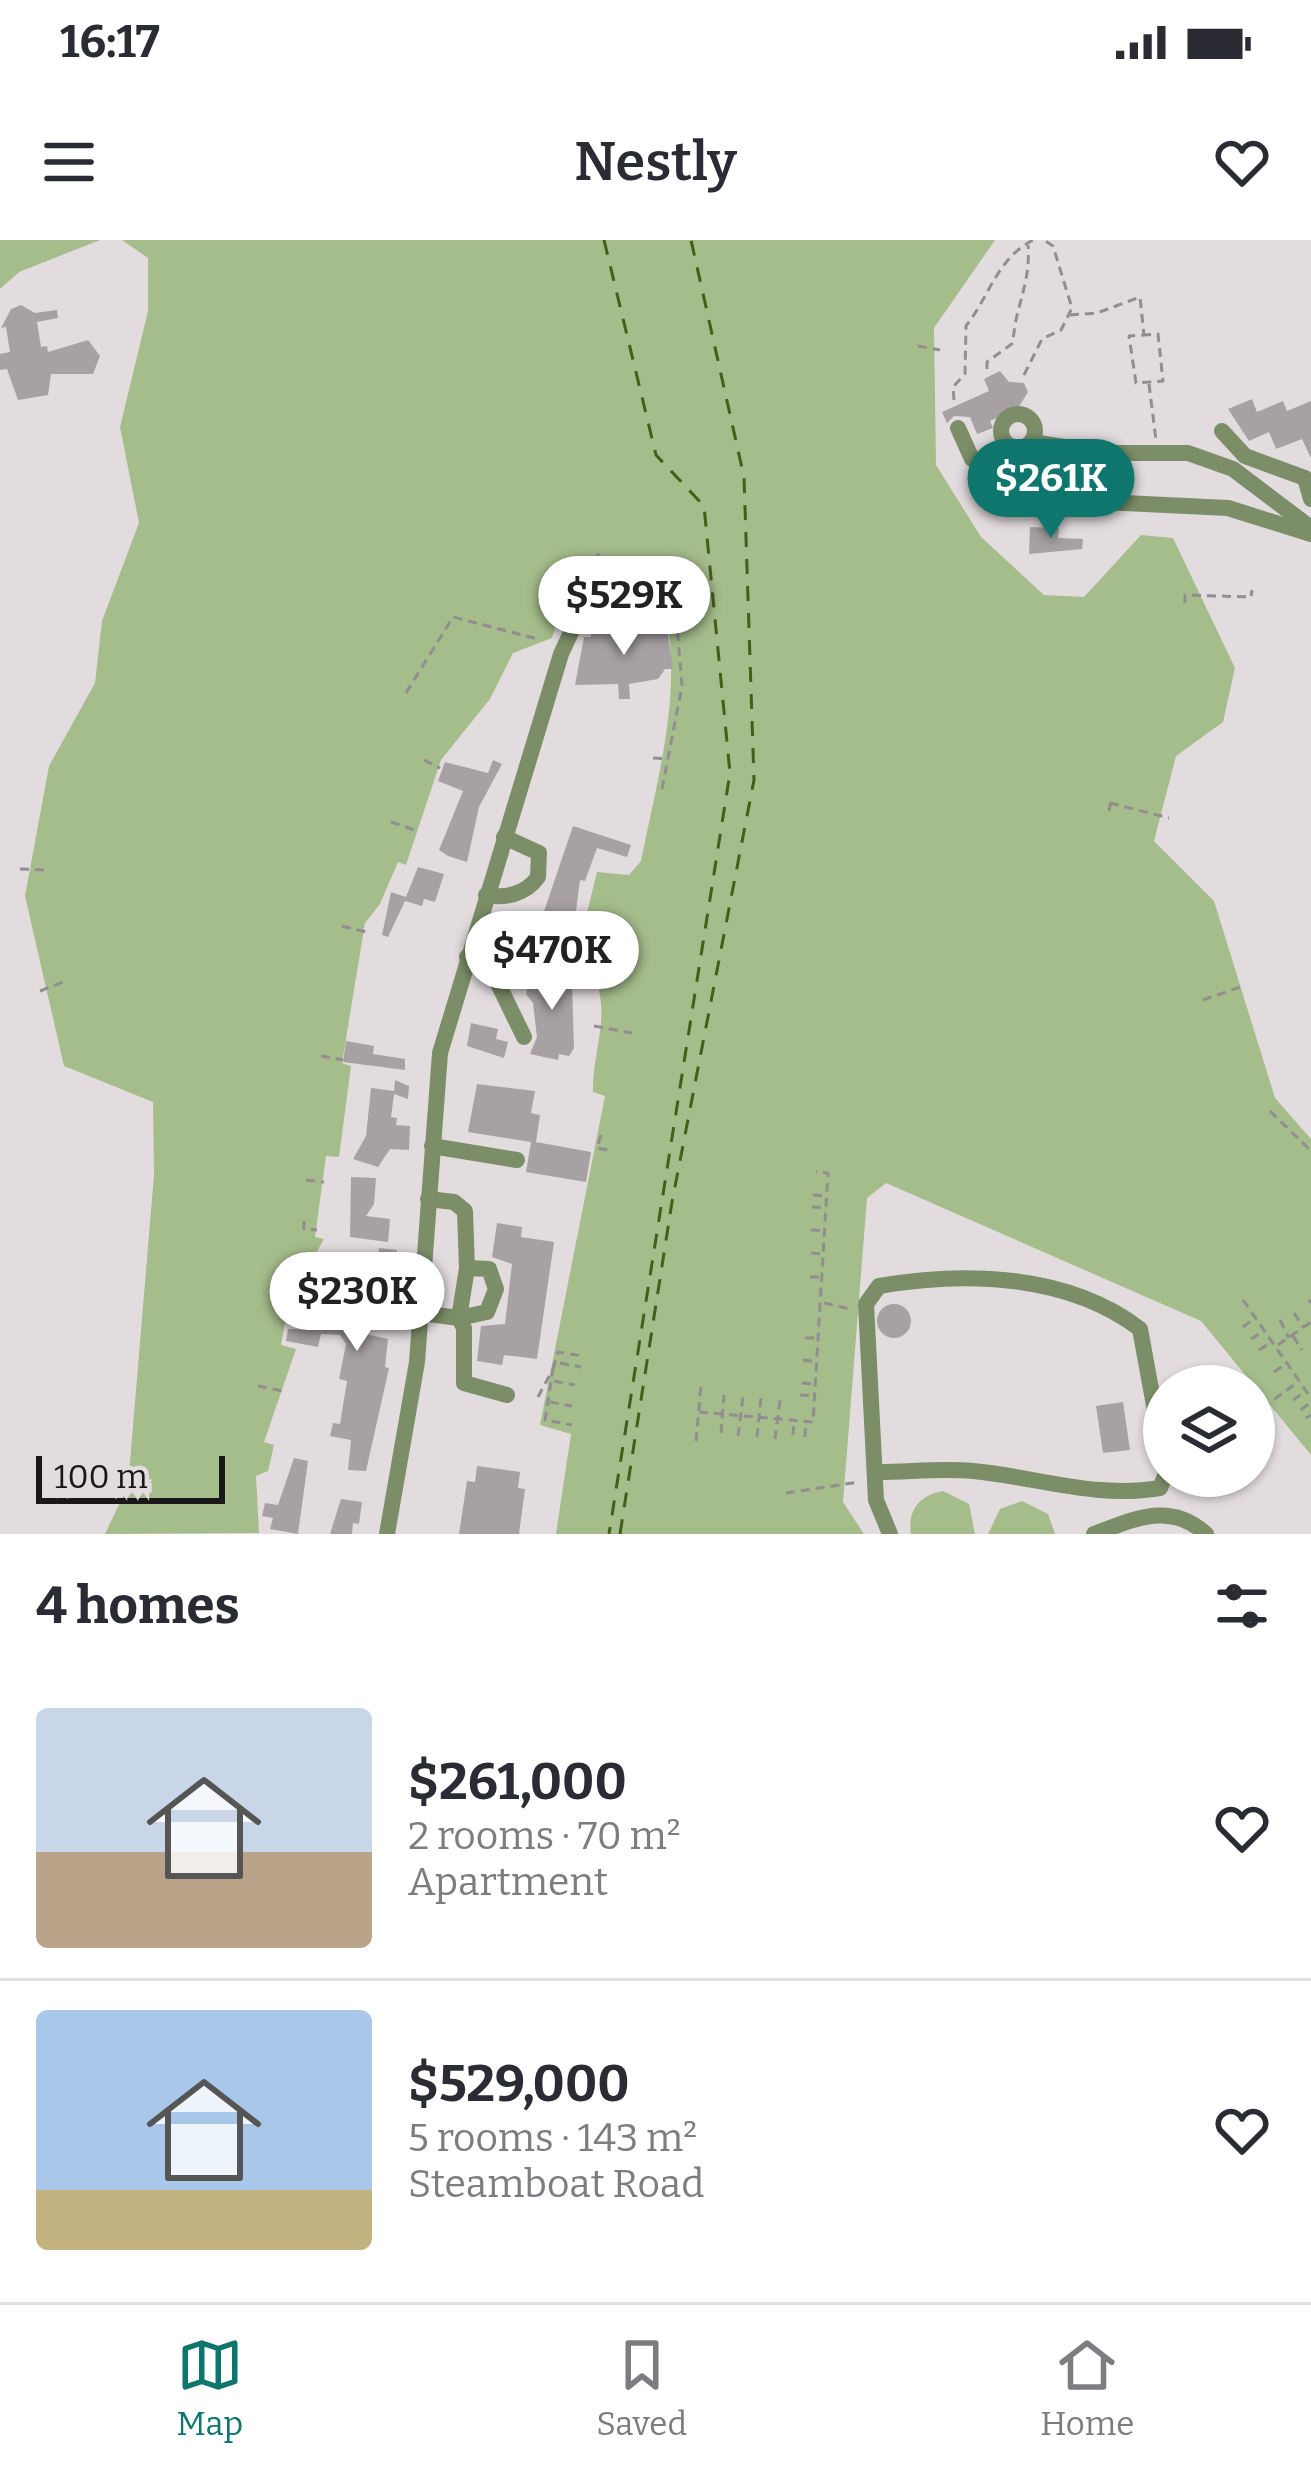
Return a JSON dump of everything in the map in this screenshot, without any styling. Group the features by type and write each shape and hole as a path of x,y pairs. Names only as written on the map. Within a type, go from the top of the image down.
{"street":[{"path":"958,428 972,459 983,465 1039,443 1101,453 1188,453 1223,463 1311,531"},
{"path":"1222,430 1245,456 1305,478 1311,499"},
{"path":"1041,499 1228,508 1311,531"},
{"path":"387,1534 412,1397 440,1052 561,654 584,604"},
{"path":"486,895 501,898 524,890 538,877 539,853 504,838"},
{"path":"467,957 490,967 524,1036"},
{"path":"432,1146 517,1160"},
{"path":"428,1199 454,1202 465,1210 467,1268 459,1318 464,1328 464,1383 507,1395"},
{"path":"421,1312 459,1318 487,1312 496,1288 489,1269 467,1268"},
{"path":"890,1534 877,1507 878,1472 872,1452 866,1304 879,1286 927,1278 1004,1278 1108,1305 1140,1329 1147,1365"},
{"path":"878,1472 974,1471 1070,1490 1143,1489"},
{"path":"1104,1490 1120,1529"},
{"path":"1094,1534 1120,1529 1152,1514 1183,1516 1206,1534"}],"path":[{"path":"1024,375 1042,340 1061,329 1070,315 1073,298 1062,288 1053,246 1044,240"},
{"path":"987,369 988,362 1013,343 1014,310 1029,279 1030,242"},
{"path":"954,400 953,387 965,374 966,326 980,310 1010,253 1030,242"},
{"path":"1070,315 1097,314 1139,297 1144,335"},
{"path":"1158,334 1163,381 1136,383 1129,336 1144,335 1158,334"},
{"path":"918,346 940,350"},
{"path":"1149,382 1157,453"},
{"path":"584,604 598,551"},
{"path":"662,789 682,686 672,566 664,567 666,615"},
{"path":"1185,602 1185,596 1251,596 1252,590"},
{"path":"406,693 453,617 538,639"},
{"path":"653,758 668,759"},
{"path":"424,760 440,768"},
{"path":"1108,811 1111,800 1169,818"},
{"path":"391,823 418,831"},
{"path":"20,869 45,870"},
{"path":"342,926 366,932"},
{"path":"579,929 634,941 631,953"},
{"path":"40,992 63,982"},
{"path":"1203,1000 1240,987"},
{"path":"594,1026 632,1033"},
{"path":"321,1056 343,1060"},
{"path":"1270,1111 1311,1151"},
{"path":"1283,1124 1294,1115"},
{"path":"601,1135 598,1148 613,1151"},
{"path":"699,1412 813,1421 828,1173 816,1172"},
{"path":"306,1180 324,1182"},
{"path":"814,1184 827,1185"},
{"path":"813,1195 827,1196"},
{"path":"812,1207 827,1208"},
{"path":"812,1218 826,1219"},
{"path":"304,1221 304,1229 317,1230"},
{"path":"811,1230 826,1231"},
{"path":"812,1242 826,1242"},
{"path":"811,1253 825,1254"},
{"path":"811,1265 825,1265"},
{"path":"810,1277 824,1277"},
{"path":"810,1287 824,1288"},
{"path":"1243,1300 1311,1400 1301,1410"},
{"path":"823,1302 857,1311"},
{"path":"808,1312 822,1312"},
{"path":"1259,1350 1309,1325 1294,1313"},
{"path":"1244,1327 1255,1318"},
{"path":"1280,1320 1302,1350"},
{"path":"1251,1339 1264,1330"},
{"path":"805,1338 820,1338"},
{"path":"805,1348 819,1350"},
{"path":"538,1397 558,1363 558,1352 583,1356"},
{"path":"1268,1361 1280,1354"},
{"path":"803,1360 818,1362"},
{"path":"558,1363 581,1367"},
{"path":"1275,1371 1286,1363"},
{"path":"553,1369 545,1420 572,1425"},
{"path":"803,1371 817,1373"},
{"path":"1282,1380 1293,1372"},
{"path":"552,1381 575,1385"},
{"path":"1275,1403 1299,1381"},
{"path":"802,1383 816,1384"},
{"path":"258,1385 282,1391"},
{"path":"696,1441 701,1385"},
{"path":"1293,1400 1306,1391"},
{"path":"721,1433 724,1395"},
{"path":"800,1395 815,1396"},
{"path":"738,1436 743,1396"},
{"path":"757,1437 761,1398"},
{"path":"775,1439 780,1400"},
{"path":"548,1401 572,1406"},
{"path":"793,1435 794,1421"},
{"path":"805,1436 806,1421"},
{"path":"786,1493 860,1482"}],"shaded area":[{"path":"0,240 100,240 19,272 0,289"},
{"path":"122,240 995,240 934,328 936,465 981,537 1044,595 1084,597 1141,535 1173,538 1235,668 1223,722 1176,756 1154,841 1214,901 1275,1098 1311,1139 1311,1455 1275,1411 1275,1365 1237,1365 1201,1321 886,1183 867,1198 843,1502 864,1534 556,1534 571,1434 540,1425 605,1096 593,1092 601,975 589,943 600,946 607,930 585,921 597,872 629,875 641,861 661,764 671,665 662,601 601,603 566,593 552,638 513,653 490,699 441,760 406,865 398,862 380,904 365,923 342,1063 351,1066 339,1157 326,1156 315,1237 324,1239 289,1301 281,1345 296,1349 264,1442 274,1445 268,1471 256,1476 259,1533 105,1534 128,1486 154,1175 153,1102 64,1066 25,896 49,766 95,683 102,621 139,523 120,427 148,311 148,258"},
{"path":"943,1491 969,1504 975,1534 911,1534 917,1505"},
{"path":"1022,1501 1048,1514 1055,1534 988,1534 1000,1509"}],"building":[{"path":"21,305 35,313 57,310 58,318 37,322 41,347 47,346 48,352 88,340 100,356 93,374 51,374 48,395 18,400 7,369 0,370 0,354 10,352 6,327 1,328 11,309"},
{"path":"1000,371 1009,382 1024,383 1028,392 1018,408 990,421 993,428 977,434 970,417 954,416 947,423 942,412 989,391 984,379"},
{"path":"1252,399 1257,412 1283,401 1287,411 1311,401 1311,458 1302,439 1276,449 1269,432 1249,441 1228,409"},
{"path":"1030,527 1059,528 1058,538 1083,539 1082,549 1029,554"},
{"path":"667,629 673,669 665,669 658,679 629,684 630,699 619,699 618,684 575,685 584,637 591,637 591,632"},
{"path":"493,760 502,764 479,807 467,862 448,856 439,850 463,791 438,781 445,762 488,773"},
{"path":"573,826 631,845 627,857 597,848 585,881 580,880 576,911 559,938 575,946 572,964 520,945 525,931 536,935"},
{"path":"418,867 444,874 435,902 424,899 422,906 405,901 388,937 382,935 391,892 406,897"},
{"path":"531,967 568,974 572,985 574,1048 569,1056 559,1054 558,1060 530,1054 537,1037 533,1003 526,994"},
{"path":"471,1023 498,1029 496,1039 508,1042 504,1058 467,1046"},
{"path":"346,1041 374,1046 373,1054 405,1059 405,1070 343,1062"},
{"path":"395,1080 409,1086 408,1099 394,1094 391,1117 397,1118 396,1125 410,1126 409,1150 390,1149 378,1167 353,1159 366,1136 371,1088 394,1091"},
{"path":"477,1084 535,1091 531,1113 540,1115 536,1142 591,1152 586,1182 526,1172 531,1142 468,1132"},
{"path":"351,1177 376,1178 374,1204 366,1216 390,1219 388,1242 350,1237"},
{"path":"497,1223 522,1227 521,1237 554,1242 537,1359 504,1355 502,1365 477,1361 481,1326 505,1324 512,1264 492,1257"},
{"path":"379,1248 397,1250 393,1304 359,1299 356,1325 361,1325 361,1333 388,1339 385,1367 389,1368 366,1471 348,1470 351,1440 330,1436 333,1423 340,1424 347,1381 339,1379 346,1344 340,1335 321,1334 318,1347 286,1341 288,1329 319,1330 333,1266 349,1268 347,1282 375,1286"},
{"path":"894,1304 906,1309 911,1321 906,1333 894,1338 882,1333 877,1321 882,1309"},
{"path":"1123,1402 1130,1450 1103,1453 1096,1406"},
{"path":"294,1458 308,1461 298,1534 270,1529 273,1518 262,1516 265,1503 278,1505"},
{"path":"477,1466 520,1472 518,1488 525,1489 519,1534 459,1534 467,1481 475,1482"},
{"path":"341,1499 362,1502 359,1524 353,1523 352,1534 330,1534"}],"ferry route":[{"path":"604,240 656,455 704,506 730,773 609,1534"},
{"path":"620,1534 672,1202 754,780 744,477 691,240"}]}
